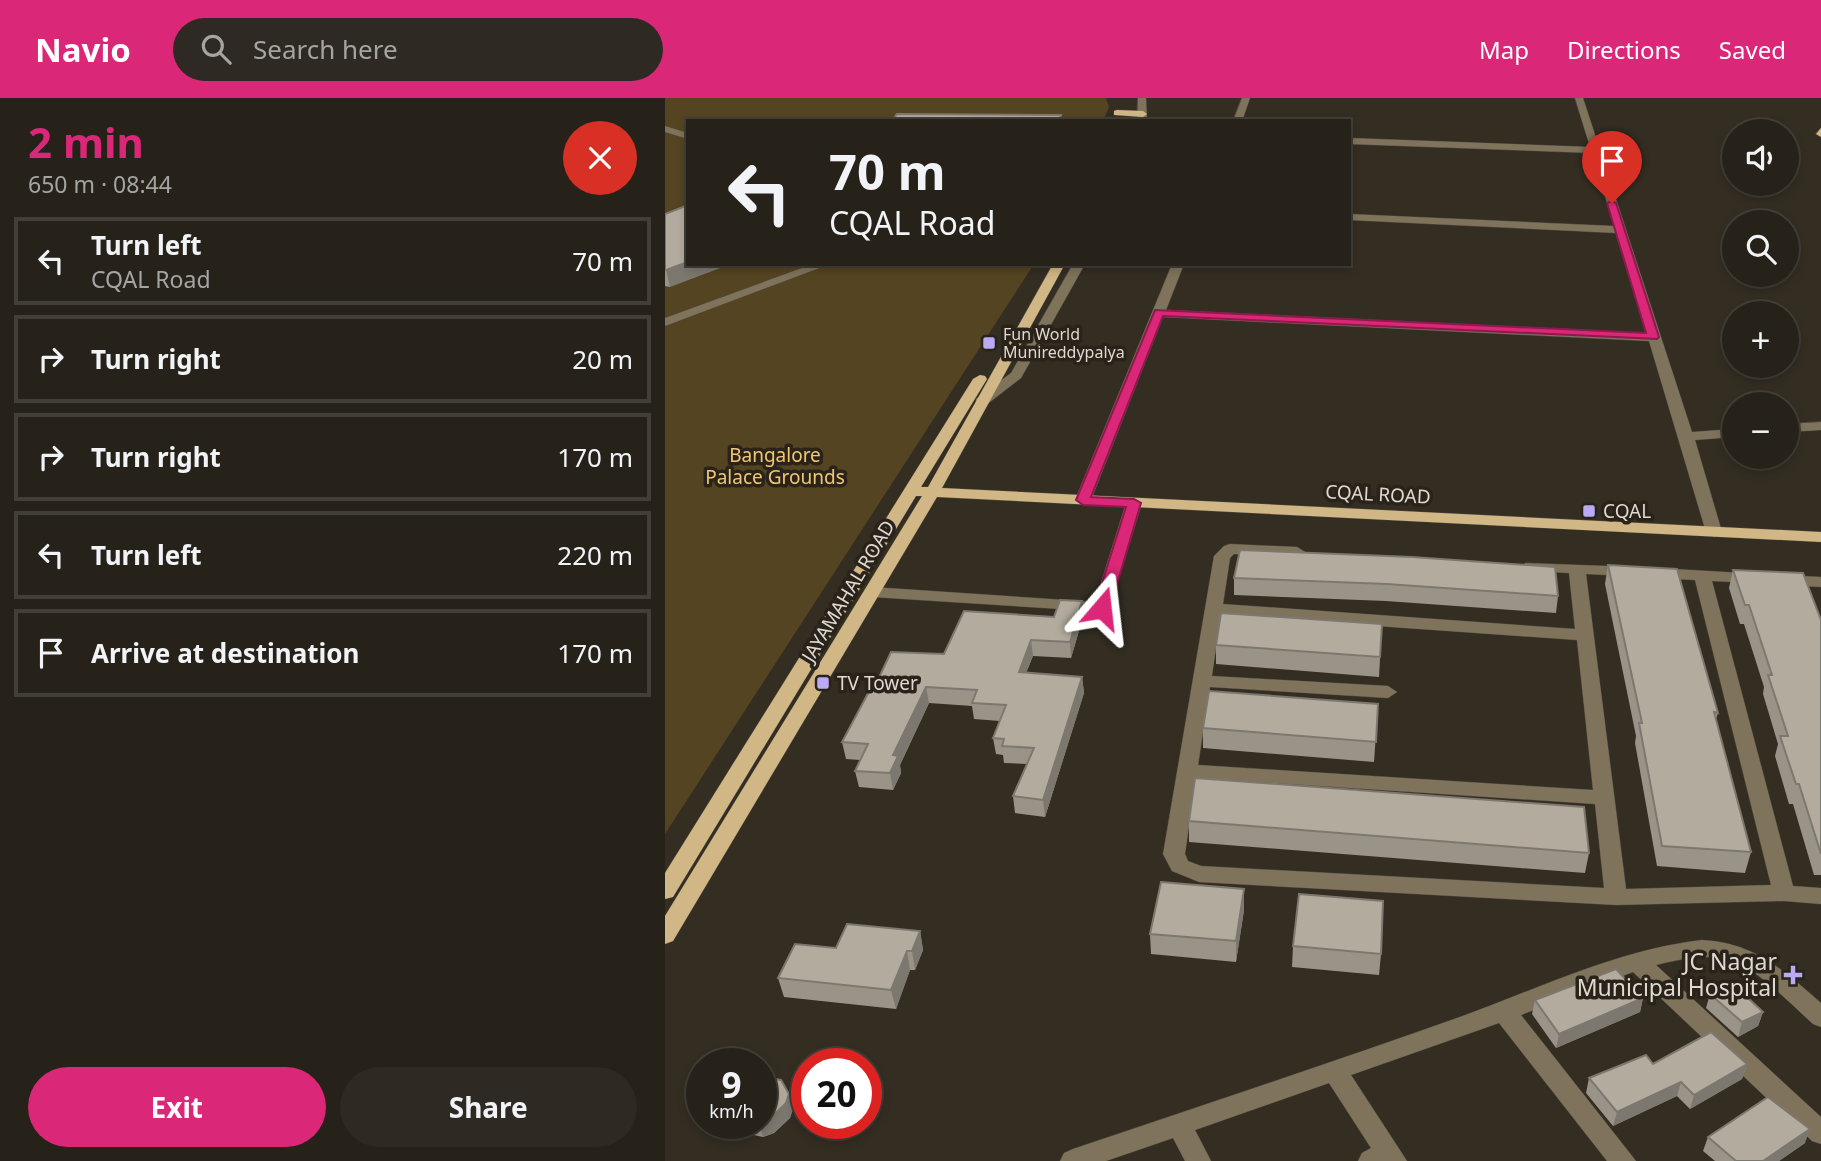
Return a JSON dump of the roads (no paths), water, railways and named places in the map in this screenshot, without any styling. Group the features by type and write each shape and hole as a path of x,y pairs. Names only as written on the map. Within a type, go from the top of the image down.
{"main road":[{"path":"1119,98 1119,117"},
{"path":"1119,117 1127,98"},
{"path":"1119,117 1142,117"},
{"path":"1050,269 1076,270"},
{"name":"JAYAMAHAL ROAD","path":"665,935 932,493 1050,269"},
{"name":"JAYAMAHAL ROAD","path":"665,891 1050,269"},
{"name":"CQAL ROAD","path":"911,491 1821,537"}],"street":[{"path":"1142,98 1142,117"},
{"path":"1238,119 1246,98"},
{"path":"1579,98 1711,515 1714,532"},
{"path":"665,129 686,135"},
{"path":"1351,141 1595,150"},
{"path":"1351,217 1620,230"},
{"path":"759,285 808,266"},
{"path":"665,322 676,314 818,266"},
{"path":"1083,500 1177,266"},
{"path":"981,402 1016,375 1076,270"},
{"path":"1159,313 1653,337"},
{"path":"1799,427 1821,426"},
{"path":"1685,437 1722,434"},
{"path":"872,592 1102,608 1134,503"},
{"path":"1313,553 1230,549 1222,556 1174,854 1180,866 1199,874 1616,897 1784,893 1821,896"},
{"path":"1507,564 1821,582"},
{"path":"1577,568 1616,897"},
{"path":"1702,575 1784,893"},
{"path":"1214,609 1585,635"},
{"path":"1202,681 1388,692"},
{"path":"1187,771 1604,798"},
{"path":"1073,1161 1504,1011 1636,961 1697,949 1729,950 1765,970 1821,1017"},
{"path":"1636,961 1821,1133"},
{"path":"1504,1011 1623,1161"},
{"path":"1334,1070 1384,1158"},
{"path":"1179,1124 1198,1161"}],"place":[{"name":"Fun World Munireddypalya","path":"989,343"},
{"name":"CQAL","path":"1589,511"},
{"name":"TV Tower","path":"823,683"},
{"name":"JC Nagar Municipal Hospital","path":"1793,975"}],"park label":[{"name":"Bangalore Palace Grounds","path":"775,466"}]}
